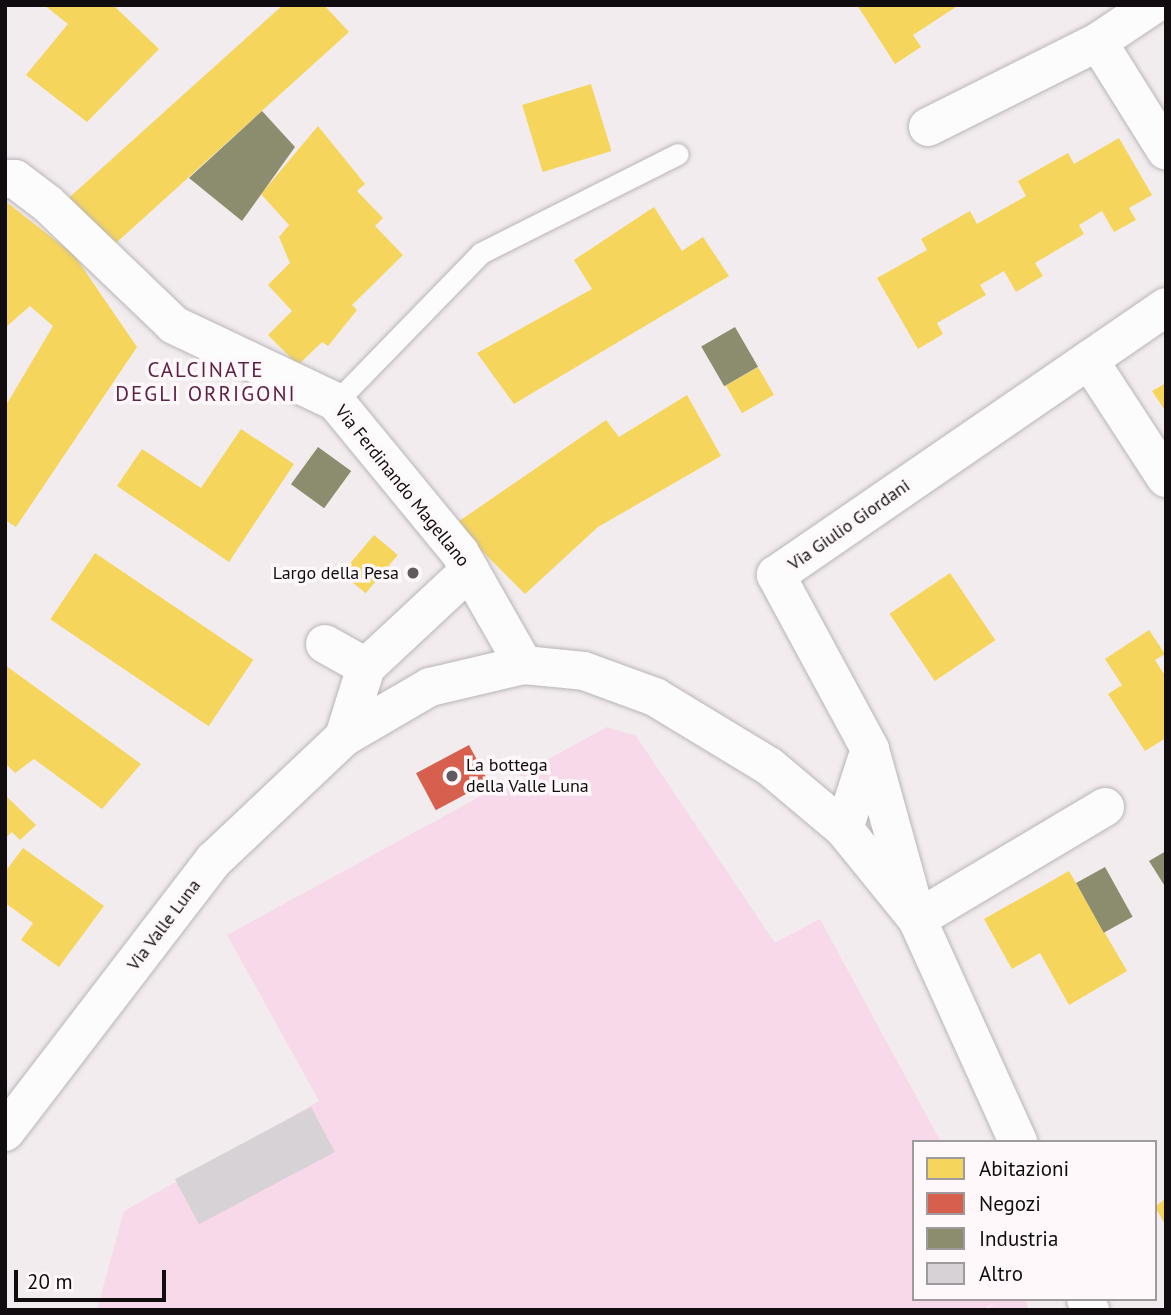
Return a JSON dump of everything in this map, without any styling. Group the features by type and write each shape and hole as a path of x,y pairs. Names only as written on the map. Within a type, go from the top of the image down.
{"street":[{"path":"928,128 1098,42 1153,5"},
{"path":"1098,42 1166,151"},
{"name":"Via Ferdinando Magellano","path":"5,179 15,179 48,204 174,326 336,402 470,570 524,665"},
{"path":"1166,307 1089,360 1166,478"},
{"name":"Via Giulio Giordani","path":"1017,1140 917,919 870,748 776,575 1089,360"},
{"path":"344,737 366,667 470,570"},
{"path":"325,644 366,667"},
{"path":"344,737 430,687 524,665"},
{"name":"Via Giulio Giordani","path":"524,665 584,671 654,697 769,766 844,829 917,919"},
{"name":"Via Valle Luna","path":"5,1132 214,860 344,737"},
{"path":"844,829 870,748"},
{"path":"917,919 1105,807"}],"lane":[{"path":"336,402 481,253 678,155"}],"shaded area":[{"path":"607,727 636,736 775,943 820,919 940,1140 912,1140 912,1301 1026,1301 1029,1310 986,1310 997,1302 982,1310 97,1310 124,1211 319,1101 227,935"}],"building: Abitazioni":[{"path":"44,5 113,5 159,49 87,122 26,75 68,24"},
{"path":"283,5 324,5 349,32 105,253 62,204"},
{"path":"857,5 959,5 913,35 921,47 895,64"},
{"path":"591,84 611,151 543,172 522,105"},
{"path":"318,126 365,184 357,191 383,218 375,226 403,255 352,305 357,310 328,346 322,342 298,365 268,335 292,311 268,285 290,263 279,237 289,225 261,194"},
{"path":"1119,138 1152,195 1129,208 1136,220 1114,232 1102,211 1079,225 1084,234 1035,263 1043,276 1016,292 1004,271 980,285 986,295 937,323 943,334 918,349 877,278 927,250 921,239 970,211 977,224 1026,196 1018,181 1068,153 1074,164"},
{"path":"5,201 74,255 137,347 16,527 5,520 5,407 53,326 30,306 5,328"},
{"path":"654,207 682,251 703,237 729,276 514,404 477,353 592,289 574,260"},
{"path":"758,367 774,395 742,413 726,386"},
{"path":"1166,383 1166,412 1152,391"},
{"path":"687,395 721,456 598,527 525,594 455,524 606,420 619,437"},
{"path":"241,429 294,464 229,562 117,486 142,449 201,488"},
{"path":"374,535 398,555 366,593 342,573"},
{"path":"95,553 253,660 209,726 50,619"},
{"path":"950,573 995,640 935,681 889,614"},
{"path":"1149,630 1165,654 1155,660 1166,677 1166,738 1145,751 1108,694 1122,685 1105,659"},
{"path":"5,665 141,764 102,809 34,759 15,773 5,763"},
{"path":"5,795 36,825 20,840 12,832 5,838"},
{"path":"23,848 104,906 59,967 21,940 33,923 5,903 5,872"},
{"path":"1069,871 1127,971 1069,1005 1040,953 1012,969 984,919"},
{"path":"1166,1198 1166,1226 1157,1210 1157,1205"}],"building: Negozi":[{"name":"La bottega della Valle Luna","path":"469,745 489,782 436,810 416,773"}],"building: Industria":[{"path":"262,111 295,147 242,221 189,178"},
{"path":"735,327 758,367 724,386 701,346"},
{"path":"318,447 351,471 324,508 291,484"},
{"path":"1166,851 1166,888 1149,861"},
{"path":"1105,867 1133,917 1104,933 1076,883"}],"building: Altro":[{"path":"311,1107 335,1152 199,1224 175,1179"}],"place":[{"name":"Largo della Pesa","path":"413,573"},
{"name":"La bottega della Valle Luna","path":"452,776"}],"district":[{"name":"CALCINATE DEGLI ORRIGONI","path":"206,382"}]}
